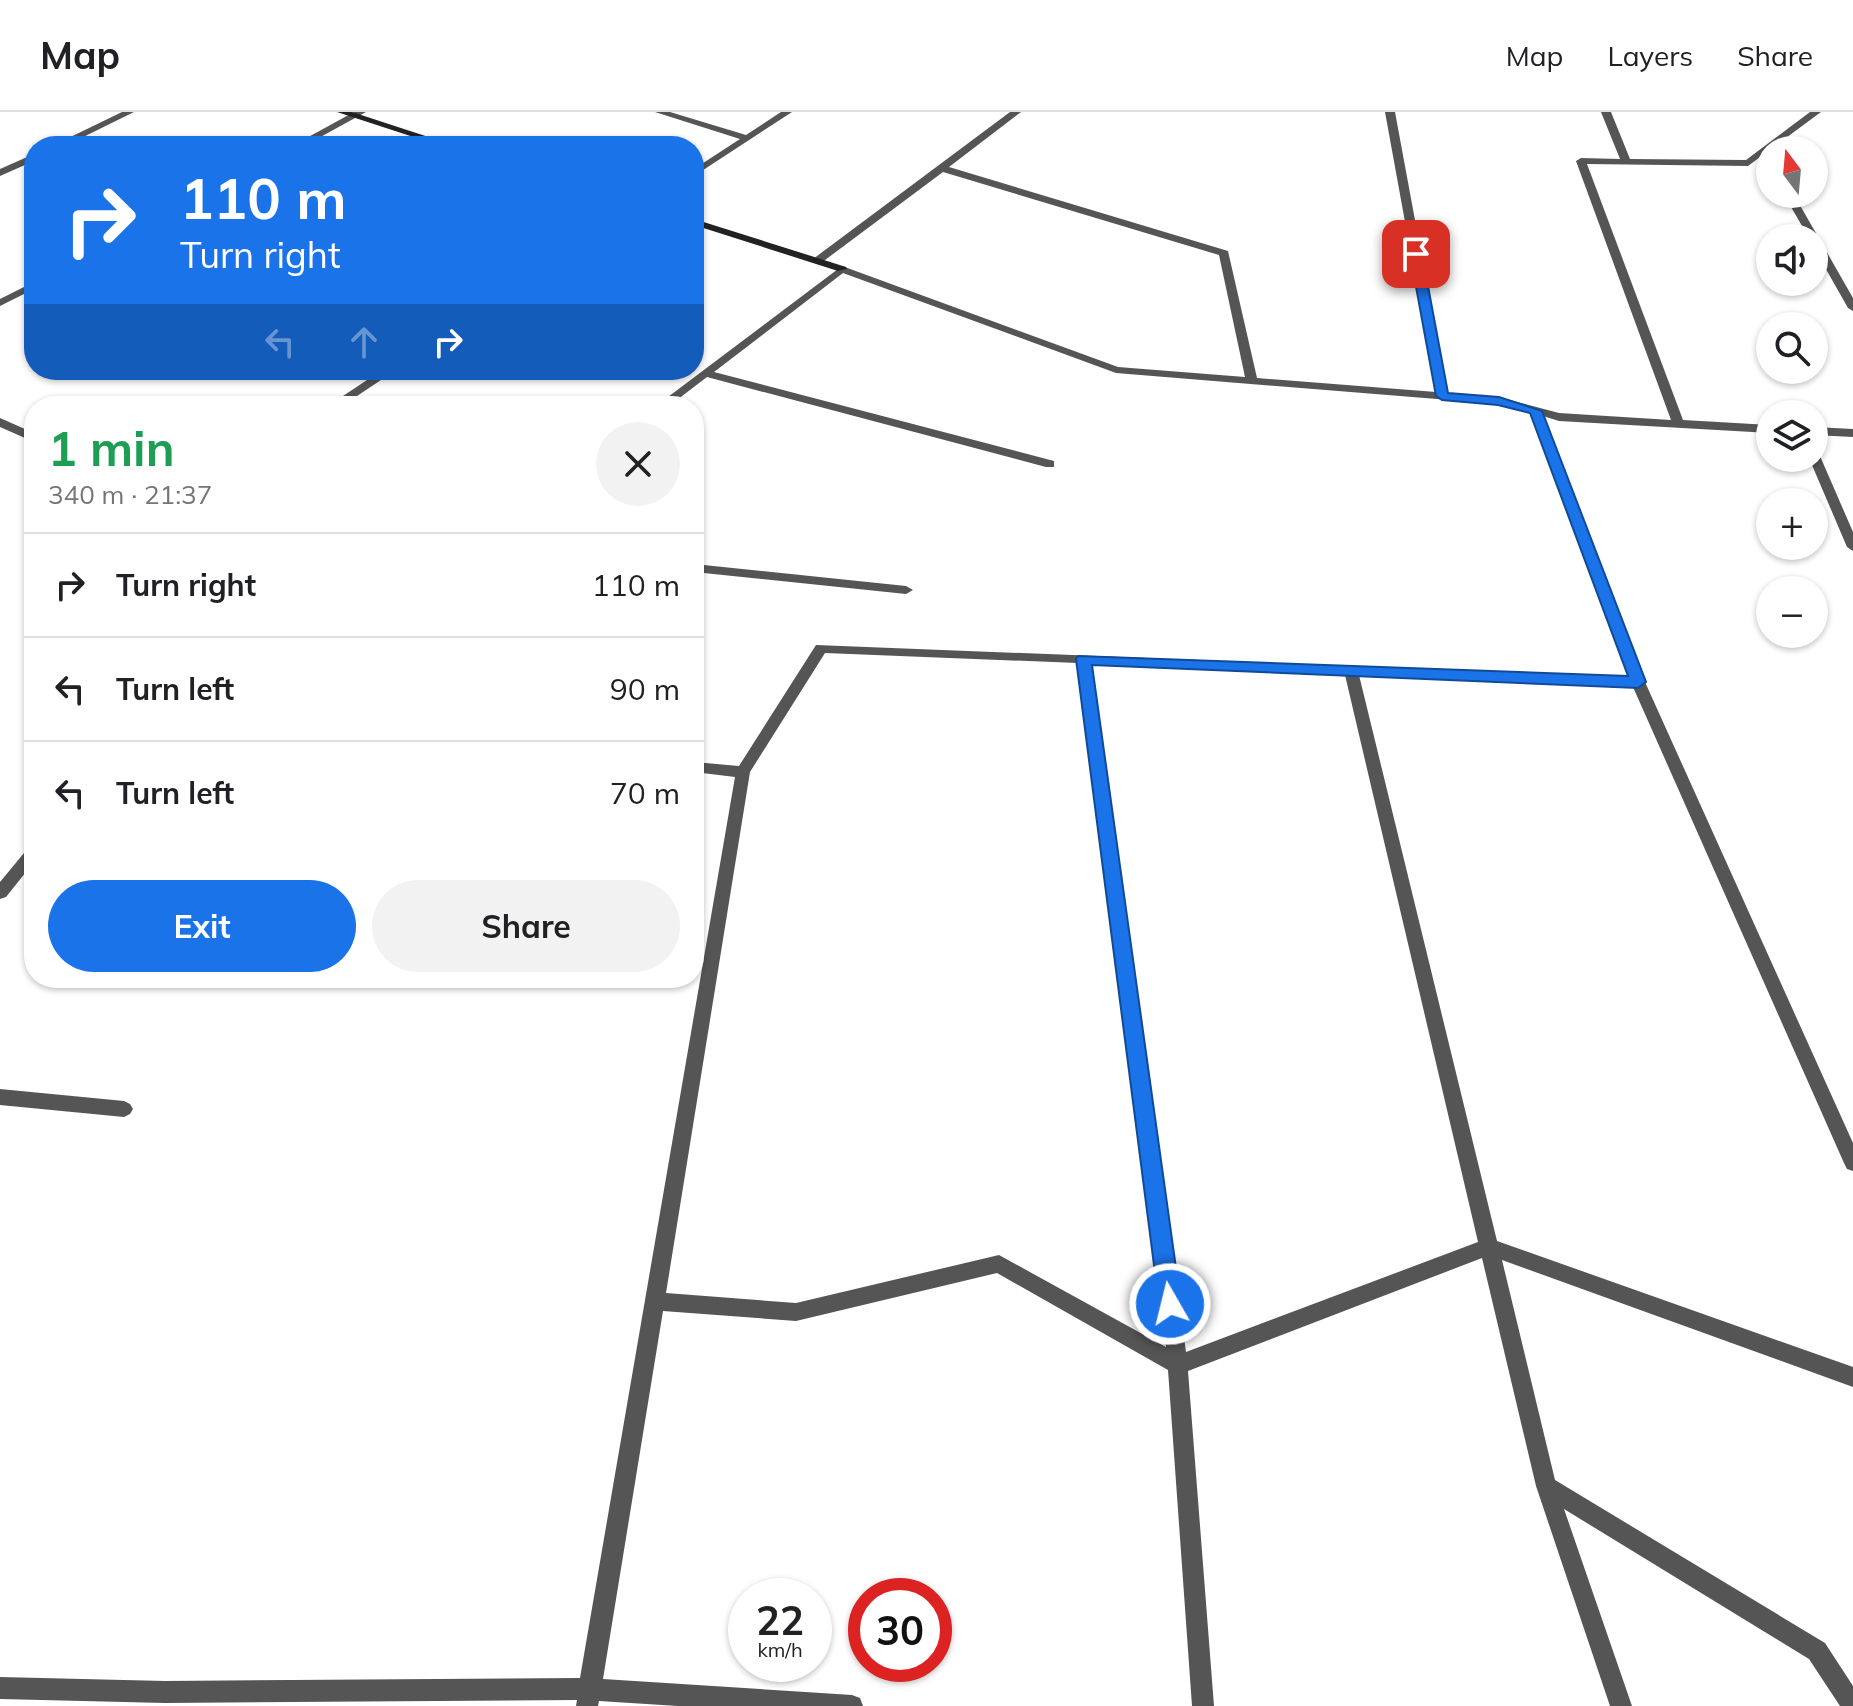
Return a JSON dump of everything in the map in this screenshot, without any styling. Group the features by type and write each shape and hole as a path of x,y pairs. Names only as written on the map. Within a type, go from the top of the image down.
{"street":[{"path":"78,136 129,112"},
{"path":"342,112 358,114 422,136"},
{"path":"660,112 747,138"},
{"path":"704,166 787,112"},
{"path":"817,261 1016,112"},
{"path":"1390,112 1442,396"},
{"path":"1606,112 1626,161"},
{"path":"1678,423 1581,161 1748,163 1816,112"},
{"path":"316,136 358,114"},
{"path":"0,173 24,162"},
{"path":"941,168 1224,253 1252,381"},
{"path":"704,225 842,269 1116,370 1499,401 1559,417 1756,428"},
{"path":"1828,263 1853,308"},
{"path":"706,373 842,269"},
{"path":"0,303 24,290"},
{"path":"706,373 1050,464"},
{"path":"350,396 375,380"},
{"path":"675,396 697,380"},
{"path":"1535,411 1638,682 1853,1163"},
{"path":"0,422 24,433"},
{"path":"1828,432 1853,433"},
{"path":"1821,472 1853,547"},
{"path":"704,569 906,590"},
{"path":"589,1698 743,772 821,648 1638,682"},
{"path":"1084,659 1178,1365 1203,1706"},
{"path":"1351,670 1546,1486 1621,1706"},
{"path":"704,768 743,772"},
{"path":"0,893 24,863"},
{"path":"0,1097 124,1109"},
{"path":"1178,1365 1489,1247 1853,1377"},
{"path":"654,1301 796,1312 999,1264 1178,1365"},
{"path":"1546,1486 1817,1651 1853,1706"},
{"path":"0,1688 589,1698 852,1706"}],"route":[{"path":"1170,1304 1084,659 1638,682 1535,411 1499,401 1442,396 1416,254"}]}
